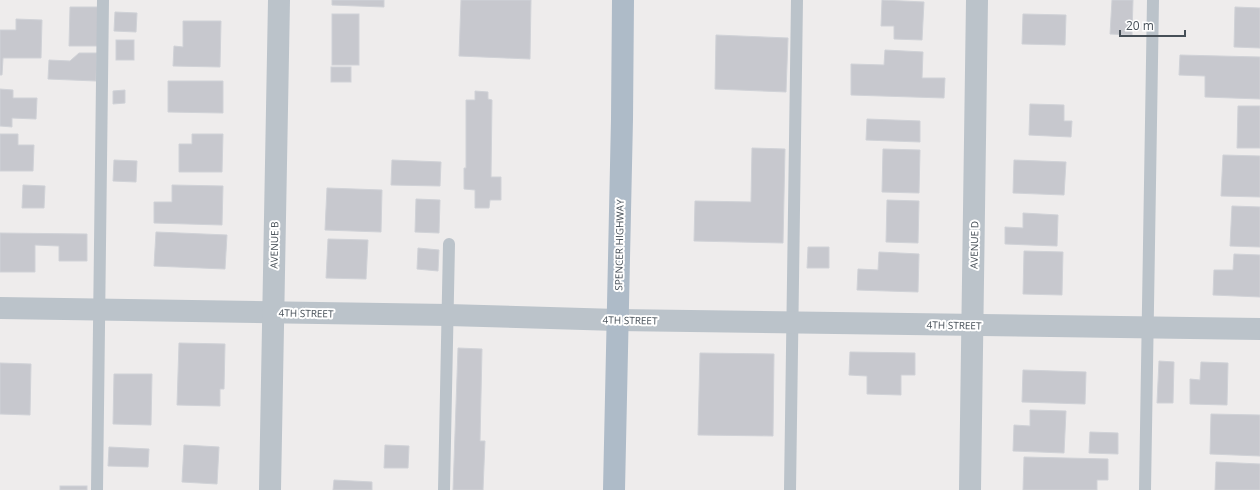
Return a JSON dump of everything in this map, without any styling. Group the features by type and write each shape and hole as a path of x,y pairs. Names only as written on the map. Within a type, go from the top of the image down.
{"main road":[{"name":"SPENCER HIGHWAY","path":"614,490 623,0"}],"street":[{"name":"AVENUE B","path":"270,490 279,0"},
{"name":"AVENUE D","path":"970,490 977,0"},
{"name":"4TH STREET","path":"0,308 448,315 792,323 1260,329"}],"lane":[{"path":"97,490 103,0"},
{"path":"790,490 797,0"},
{"path":"1145,490 1153,0"},
{"path":"444,490 449,244"}],"building":[{"path":"332,0 384,0 384,7 332,5"},
{"path":"461,0 531,0 530,59 459,56"},
{"path":"882,0 924,2 922,40 894,39 894,26 881,26"},
{"path":"1112,0 1133,0 1132,35 1110,34"},
{"path":"70,7 100,7 99,46 69,46"},
{"path":"1235,7 1260,8 1260,48 1234,47"},
{"path":"115,12 137,13 136,32 114,31"},
{"path":"332,14 359,14 359,65 332,65"},
{"path":"1023,14 1066,15 1065,45 1022,44"},
{"path":"16,19 42,20 41,58 3,58 2,75 0,75 0,30 16,30"},
{"path":"183,21 221,21 220,67 173,66 174,46 183,47"},
{"path":"716,35 788,38 786,92 715,89"},
{"path":"116,40 134,40 134,60 116,60"},
{"path":"885,50 923,52 922,78 945,78 944,98 851,95 851,64 884,65"},
{"path":"79,53 97,53 96,81 48,79 49,60 70,61"},
{"path":"1180,55 1260,57 1260,99 1205,97 1205,76 1179,75"},
{"path":"331,67 351,67 351,82 331,82"},
{"path":"168,81 223,81 223,113 168,112"},
{"path":"0,89 13,90 13,98 37,98 36,119 12,118 12,127 0,126"},
{"path":"125,90 125,103 113,104 113,91"},
{"path":"475,91 488,92 488,99 492,100 491,177 501,177 501,200 490,200 489,208 475,208 475,190 464,189 464,168 466,168 466,100 475,100"},
{"path":"1030,104 1064,105 1064,121 1072,121 1071,137 1029,135"},
{"path":"1238,106 1260,106 1260,148 1237,148"},
{"path":"867,119 920,121 920,142 866,140"},
{"path":"0,134 18,134 18,145 34,145 33,171 0,171"},
{"path":"192,134 223,134 222,172 179,172 179,144 192,144"},
{"path":"752,148 785,149 783,243 694,241 695,201 751,202"},
{"path":"883,149 920,150 919,193 882,192"},
{"path":"1223,155 1260,156 1260,197 1221,196"},
{"path":"114,160 137,161 136,182 113,181"},
{"path":"392,160 441,162 440,186 391,185"},
{"path":"1014,160 1066,162 1064,195 1013,193"},
{"path":"23,185 45,186 44,208 22,208"},
{"path":"172,185 223,186 222,225 154,223 154,202 172,202"},
{"path":"327,188 382,190 381,232 325,230"},
{"path":"416,199 440,200 439,233 415,232"},
{"path":"887,200 919,201 918,243 886,242"},
{"path":"1232,206 1260,207 1260,247 1230,246"},
{"path":"1023,213 1058,215 1057,246 1005,244 1005,227 1023,228"},
{"path":"156,232 227,235 225,269 154,266"},
{"path":"0,233 87,234 87,261 59,261 59,246 35,245 35,272 0,272"},
{"path":"328,239 368,240 366,279 326,278"},
{"path":"808,247 829,247 829,268 807,268"},
{"path":"418,248 439,250 438,271 417,269"},
{"path":"1024,251 1063,252 1062,295 1023,294"},
{"path":"879,252 919,254 918,292 857,290 858,269 878,270"},
{"path":"1234,254 1260,255 1260,297 1213,295 1214,270 1233,270"},
{"path":"179,343 225,344 224,389 220,389 220,406 177,405"},
{"path":"458,348 482,349 480,441 485,441 483,490 453,490"},
{"path":"850,352 915,353 915,375 901,375 901,395 867,394 867,376 849,375"},
{"path":"700,353 774,354 773,436 698,435"},
{"path":"1159,361 1174,362 1173,403 1157,403"},
{"path":"1201,362 1228,363 1227,405 1190,404 1190,379 1200,380"},
{"path":"0,363 31,364 30,415 0,414"},
{"path":"1023,370 1086,372 1085,404 1022,402"},
{"path":"114,374 152,374 151,425 113,424"},
{"path":"1030,410 1066,411 1064,453 1013,451 1014,425 1030,426"},
{"path":"1211,414 1260,415 1260,456 1210,454"},
{"path":"1090,432 1118,433 1118,454 1089,453"},
{"path":"184,445 219,447 217,484 182,482"},
{"path":"385,445 409,446 408,468 384,468"},
{"path":"109,447 149,449 148,467 108,466"},
{"path":"1024,457 1108,459 1108,480 1097,480 1097,490 1023,490"},
{"path":"1216,462 1260,464 1260,490 1215,490"},
{"path":"334,480 372,482 372,490 333,490"},
{"path":"60,486 87,486 87,490 60,490"}]}
